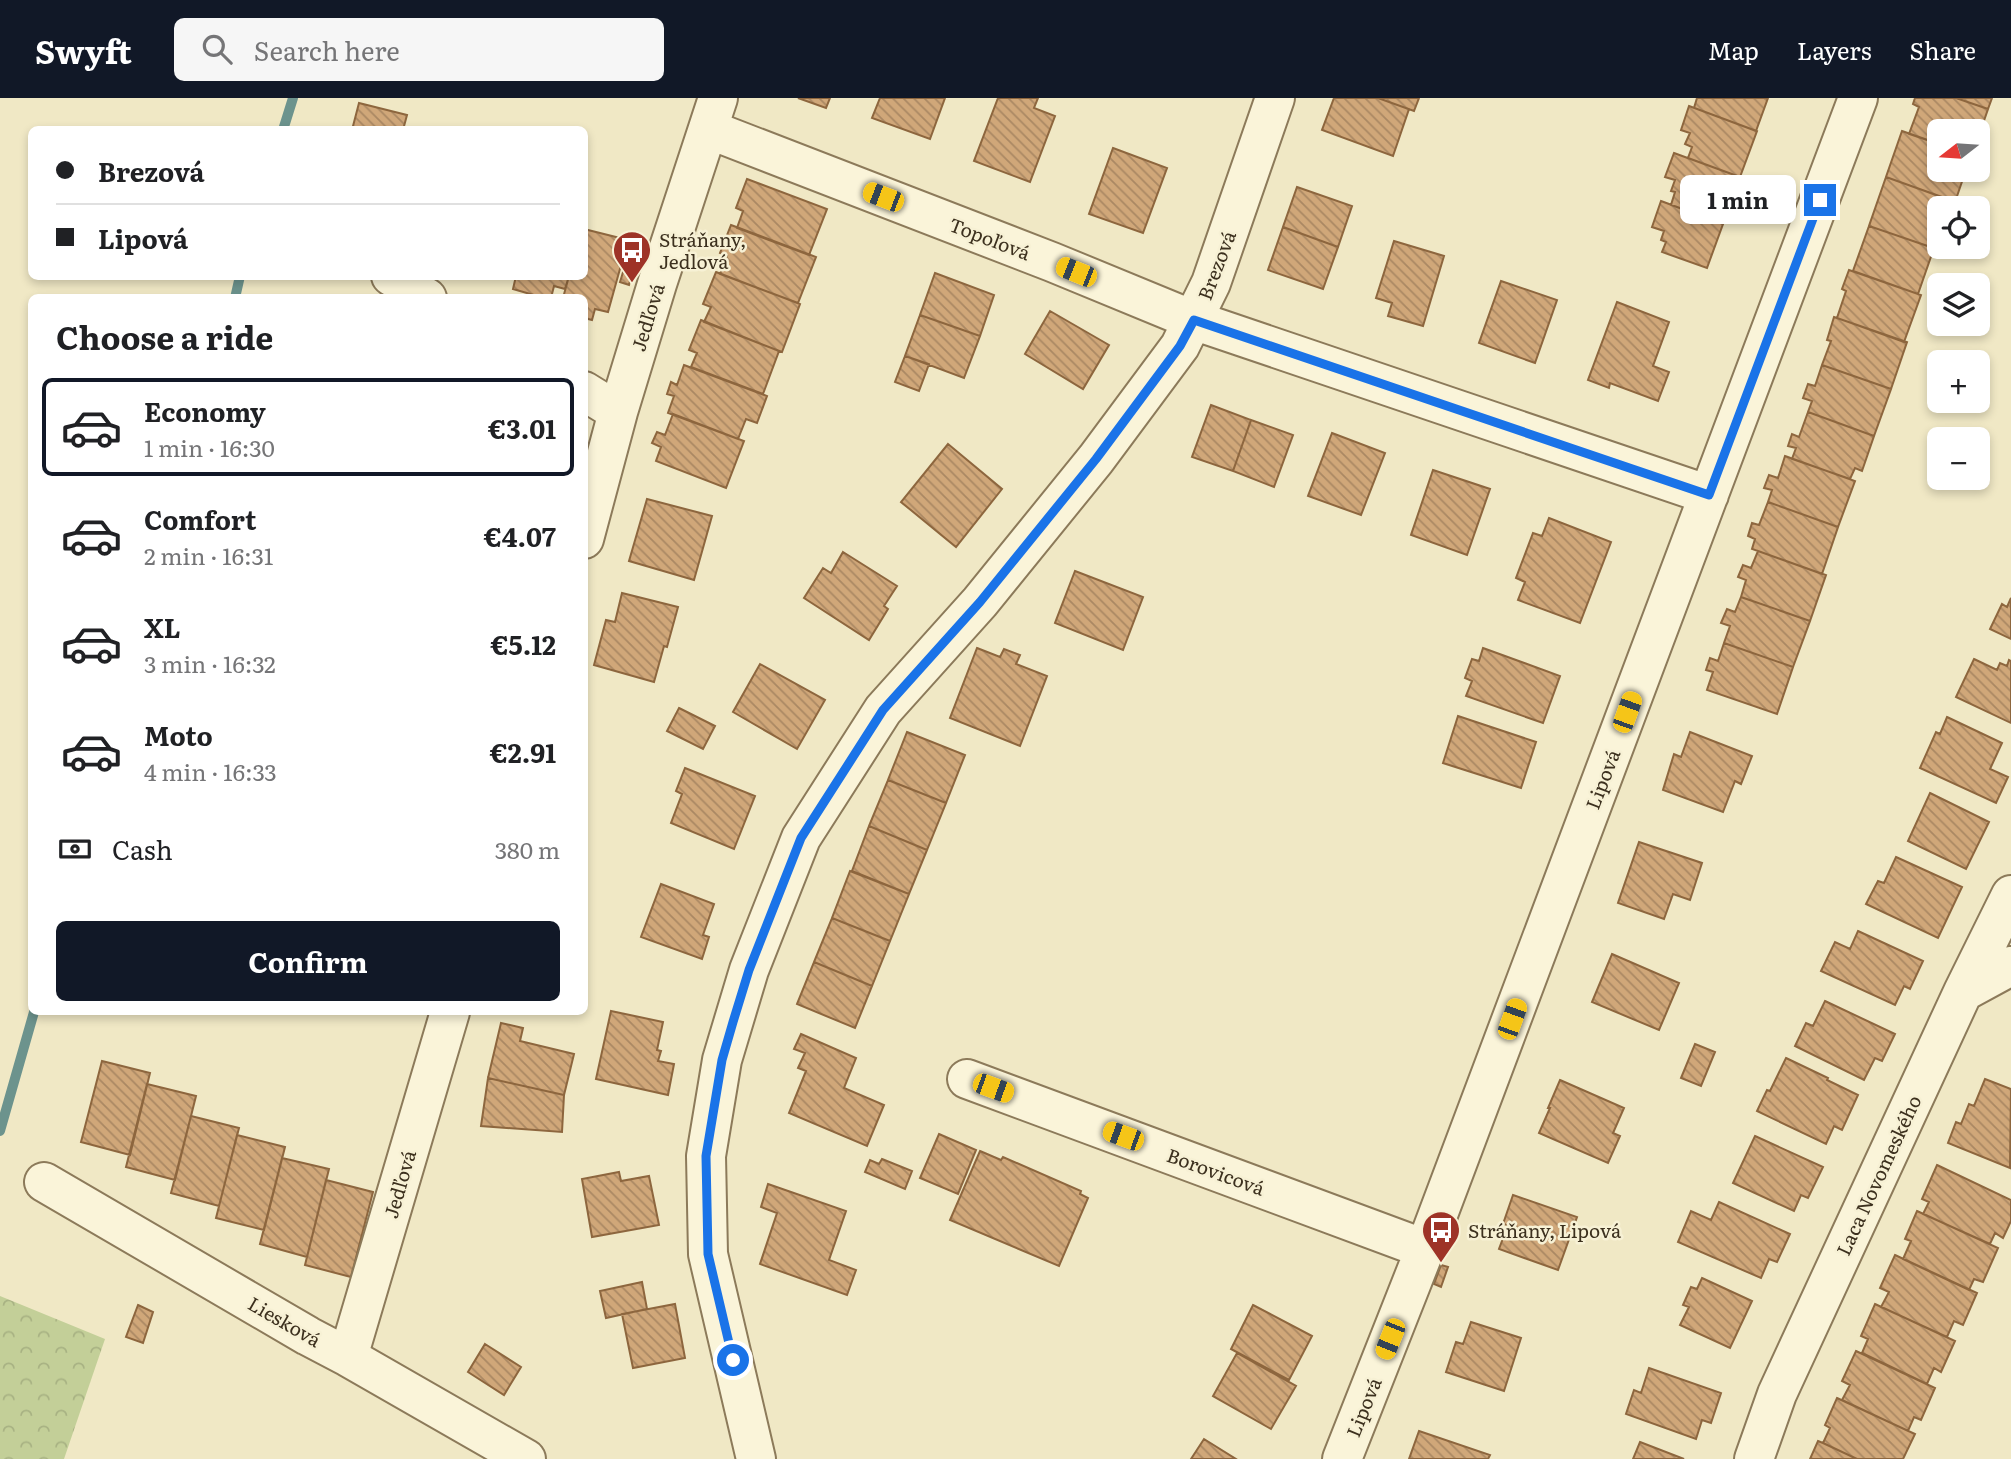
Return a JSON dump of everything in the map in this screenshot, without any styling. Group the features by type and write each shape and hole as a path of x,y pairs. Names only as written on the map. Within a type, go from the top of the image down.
{"street":[{"name":"Brezová","path":"756,1459 708,1254 706,1156 722,1060 754,958 801,838 883,710 980,602 1096,459 1180,346 1211,283 1275,98"},
{"name":"Lipová","path":"1342,1459 1425,1249 1858,98"},
{"name":"Topoľová","path":"713,114 1052,262 1194,320 1709,495"},
{"name":"Jedľová","path":"588,524 618,412 657,284 713,114"},
{"path":"398,280 420,294"},
{"path":"588,393 618,412"},
{"name":"Laca Novomeského","path":"1754,1459 1777,1394 1963,992 2011,895"},
{"path":"1963,992 2011,966"},
{"name":"Jedľová","path":"348,1357 449,1015"},
{"name":"Borovicová","path":"967,1079 1425,1249"},
{"name":"Liesková","path":"44,1182 526,1459"}],"green space":[{"path":"0,1296 105,1339 64,1459 0,1459"}],"building":[{"path":"798,98 830,98 826,108"},
{"path":"880,98 945,98 930,139 872,118"},
{"path":"998,98 1038,98 1034,108 1055,116 1030,182 974,161"},
{"path":"1334,98 1378,98 1409,109 1393,156 1322,130"},
{"path":"1378,98 1419,98 1414,111"},
{"path":"1697,98 1768,98 1756,131 1694,108"},
{"path":"1915,98 1956,98 1988,109 1985,119 1927,119 1927,140 1909,134 1919,107 1913,104"},
{"path":"1956,98 1992,98 1988,109"},
{"path":"359,103 407,115 404,126 353,126"},
{"path":"1689,106 1757,131 1740,177 1688,158 1692,147 1685,144 1690,133 1681,130"},
{"path":"1902,131 1927,140 1927,182 1962,182 1957,196 1938,196 1886,177"},
{"path":"1113,148 1167,168 1143,233 1089,214"},
{"path":"1674,153 1740,177 1723,224 1671,205 1675,192 1671,191 1675,180 1665,177"},
{"path":"1886,177 1939,196 1927,196 1927,246 1869,226"},
{"path":"747,179 827,209 809,255 737,228 743,211 736,208"},
{"path":"1297,187 1352,206 1338,247 1283,227"},
{"path":"1661,201 1723,224 1707,268 1662,252 1666,242 1661,240 1664,231 1652,227"},
{"path":"731,225 816,257 798,303 720,274 727,256 720,253"},
{"path":"1869,226 1927,246 1927,259 1930,259 1918,294 1853,271"},
{"path":"1283,227 1338,247 1323,289 1268,270"},
{"path":"588,230 628,240 608,312 595,309 592,320 588,319 588,294 564,294 568,280 588,280"},
{"path":"1394,241 1444,256 1423,326 1388,316 1392,303 1376,298"},
{"path":"627,259 635,261 629,285 620,282"},
{"path":"1849,270 1921,295 1904,342 1837,318 1846,291 1842,289"},
{"path":"716,272 800,304 782,352 704,322 711,307 703,304"},
{"path":"935,273 994,295 980,336 920,315"},
{"path":"515,280 568,280 565,289 554,286 552,294 530,294 513,289"},
{"path":"1501,281 1557,300 1535,363 1479,343"},
{"path":"1617,302 1669,322 1653,366 1669,372 1658,401 1610,383 1609,388 1588,380"},
{"path":"1050,311 1109,345 1083,389 1025,354"},
{"path":"920,315 980,336 964,378 905,356"},
{"path":"1834,317 1907,342 1891,389 1822,365 1831,341 1827,340"},
{"path":"701,320 779,351 763,394 691,367 697,353 689,350"},
{"path":"905,356 929,364 919,391 895,382"},
{"path":"684,365 767,396 757,423 746,419 738,439 668,413 674,396 667,394 671,382 677,385"},
{"path":"1822,365 1891,389 1874,436 1808,412 1812,401 1803,398 1808,384 1815,386"},
{"path":"1211,405 1251,420 1233,471 1192,457"},
{"path":"1808,412 1874,436 1862,471 1855,468 1850,479 1792,459 1796,448 1788,446 1792,434 1799,437"},
{"path":"673,414 744,441 726,488 656,461 661,447 652,443 657,432 665,435"},
{"path":"1251,420 1293,435 1274,487 1233,471"},
{"path":"1332,433 1385,453 1361,515 1308,496"},
{"path":"948,444 1002,489 956,547 901,502"},
{"path":"1785,456 1855,481 1838,527 1768,502 1772,490 1764,488 1769,475 1778,478"},
{"path":"1433,470 1490,489 1467,555 1411,535"},
{"path":"647,499 712,516 694,580 629,561"},
{"path":"1768,502 1838,527 1822,574 1752,549 1755,539 1748,536 1752,523 1759,525"},
{"path":"1549,518 1611,542 1580,623 1518,600 1525,582 1516,578 1533,533 1542,536"},
{"path":"1758,551 1826,575 1810,621 1741,597 1746,580 1738,577 1743,565 1751,568"},
{"path":"843,552 897,586 884,606 888,609 869,640 804,598 823,568 831,573"},
{"path":"1075,571 1143,597 1123,650 1055,623"},
{"path":"622,593 678,607 654,682 594,665 606,620 615,622"},
{"path":"1741,597 1810,621 1793,667 1724,643 1730,626 1721,623 1727,609 1735,612"},
{"path":"2011,598 2011,639 1990,629 2002,604 2007,607"},
{"path":"1724,643 1793,667 1777,714 1707,690 1713,672 1706,670 1710,658 1718,661"},
{"path":"977,648 1000,657 1004,649 1020,655 1016,664 1047,676 1020,746 950,718"},
{"path":"1483,648 1560,676 1543,723 1466,696 1472,681 1465,678 1472,659 1479,661"},
{"path":"1974,659 1997,670 2000,663 2007,666 2009,660 2011,661 2011,723 1956,697"},
{"path":"760,664 825,700 797,749 733,712"},
{"path":"679,708 715,726 703,749 667,731"},
{"path":"1458,716 1536,742 1521,788 1443,763"},
{"path":"1947,717 2002,743 1990,769 2008,777 1996,803 1920,768 1936,732 1940,734"},
{"path":"907,732 965,755 946,803 888,780"},
{"path":"1690,732 1752,756 1741,784 1735,781 1723,812 1663,790 1674,754 1681,757"},
{"path":"685,768 755,796 734,849 671,823 682,794 676,791"},
{"path":"888,780 946,803 927,850 869,826"},
{"path":"1930,793 1989,822 1966,869 1908,841"},
{"path":"869,826 927,850 909,894 852,871"},
{"path":"1639,842 1702,863 1690,900 1673,894 1664,919 1618,903"},
{"path":"1896,857 1962,887 1938,938 1866,904 1878,881 1884,883"},
{"path":"850,871 909,894 890,941 832,918"},
{"path":"661,884 714,904 703,935 709,937 702,959 641,937"},
{"path":"832,918 890,941 872,986 814,962"},
{"path":"1858,931 1923,961 1910,989 1904,986 1895,1005 1821,971 1835,942 1850,949"},
{"path":"1612,954 1679,983 1659,1030 1592,1002"},
{"path":"814,962 872,986 855,1028 797,1004"},
{"path":"1825,1001 1895,1034 1882,1061 1875,1058 1864,1080 1795,1046 1806,1023 1813,1026"},
{"path":"611,1011 663,1022 657,1050 661,1051 658,1061 674,1064 668,1095 596,1079"},
{"path":"501,1023 523,1028 520,1041 574,1054 564,1095 488,1078"},
{"path":"801,1034 856,1058 844,1088 884,1105 867,1146 789,1113 806,1071 798,1068 805,1053 794,1049"},
{"path":"1695,1044 1715,1052 1701,1086 1681,1078"},
{"path":"1786,1058 1858,1095 1842,1130 1834,1126 1826,1144 1757,1111"},
{"path":"102,1061 150,1073 130,1155 81,1142"},
{"path":"488,1078 564,1095 562,1132 481,1126"},
{"path":"1985,1079 2011,1089 2010,1168 1948,1143 1956,1122 1961,1124 1969,1104 1974,1106"},
{"path":"1560,1080 1624,1108 1613,1133 1620,1136 1608,1163 1539,1133"},
{"path":"147,1084 196,1096 175,1180 126,1167"},
{"path":"191,1116 239,1128 219,1206 171,1193"},
{"path":"939,1134 976,1150 958,1194 920,1178"},
{"path":"237,1135 285,1147 264,1230 216,1218"},
{"path":"1755,1136 1823,1167 1808,1198 1801,1195 1794,1211 1733,1183"},
{"path":"980,1151 1001,1160 1003,1157 1081,1191 1080,1194 1088,1198 1059,1266 950,1220"},
{"path":"282,1158 329,1169 307,1257 260,1244"},
{"path":"882,1159 912,1171 905,1189 865,1172 870,1160 879,1164"},
{"path":"1937,1165 2011,1200 2011,1221 2003,1238 1995,1233 1990,1244 1923,1214 1929,1202 1922,1199"},
{"path":"619,1172 621,1181 649,1176 659,1225 592,1237 582,1179"},
{"path":"326,1180 373,1192 351,1277 305,1265"},
{"path":"768,1184 846,1211 829,1260 856,1270 847,1295 760,1264 777,1213 761,1207"},
{"path":"1513,1195 1577,1217 1558,1270 1499,1249 1508,1225 1503,1224"},
{"path":"1719,1202 1790,1234 1777,1262 1769,1259 1761,1278 1678,1242 1691,1211 1711,1220"},
{"path":"1917,1211 1998,1248 1983,1282 1974,1279 1969,1290 1903,1259 1911,1241 1905,1239"},
{"path":"1895,1255 1977,1293 1963,1325 1954,1321 1947,1337 1881,1307 1889,1292 1880,1288"},
{"path":"1441,1265 1448,1267 1441,1287 1434,1284"},
{"path":"1702,1278 1752,1301 1730,1348 1680,1325 1689,1307 1683,1305 1691,1287 1697,1289"},
{"path":"642,1282 647,1309 606,1318 600,1291"},
{"path":"675,1304 685,1358 633,1368 622,1314"},
{"path":"1875,1304 1955,1341 1941,1372 1934,1368 1927,1384 1862,1353 1868,1339 1861,1336"},
{"path":"138,1305 153,1312 143,1343 126,1337"},
{"path":"1253,1305 1312,1336 1289,1380 1231,1349"},
{"path":"1471,1322 1521,1338 1504,1391 1446,1372 1456,1342 1463,1344"},
{"path":"485,1344 521,1367 504,1395 468,1372"},
{"path":"1856,1351 1935,1388 1921,1420 1914,1417 1908,1431 1842,1400 1850,1385 1842,1381"},
{"path":"1237,1353 1296,1386 1271,1429 1213,1396"},
{"path":"1649,1368 1721,1393 1711,1423 1702,1420 1696,1439 1626,1414 1634,1390 1641,1393"},
{"path":"1837,1398 1915,1434 1903,1459 1857,1459 1823,1443 1830,1428 1825,1425"},
{"path":"1419,1431 1490,1455 1488,1459 1409,1459"},
{"path":"1204,1439 1236,1459 1191,1459"},
{"path":"1818,1441 1823,1443 1857,1459 1810,1459"},
{"path":"1640,1442 1684,1459 1633,1459"}],"waterway":[{"path":"284,126 293,98"},
{"path":"236,294 239,280"},
{"path":"0,1131 33,1015"}],"place":[{"name":"Stráňany, Jedlová","path":"632,284"},
{"name":"Stráňany, Lipová","path":"1441,1264"}],"route":[{"path":"733,1360 708,1254 706,1156 722,1060 733,1022 749,970 801,838 883,710 980,602 1096,459 1180,346 1194,320 1709,495 1820,200"}]}
